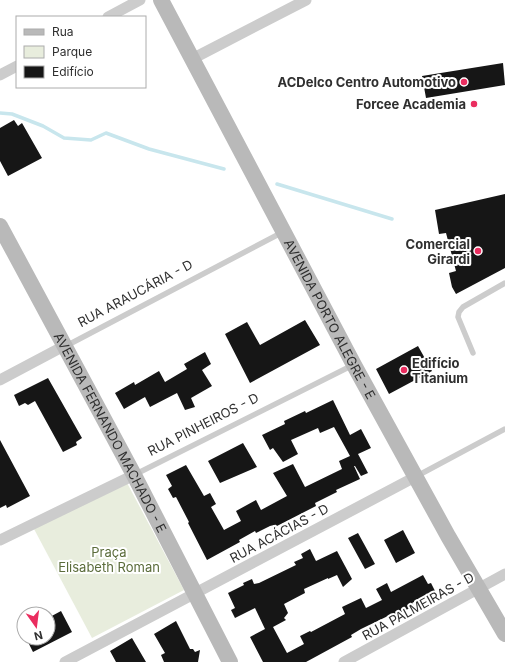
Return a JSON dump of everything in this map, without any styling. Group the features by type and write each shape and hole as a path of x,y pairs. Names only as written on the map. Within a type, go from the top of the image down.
{"street":[{"path":"110,16 140,0"},
{"name":"AVENIDA PORTO ALEGRE - E","path":"161,0 354,365 448,536 505,634"},
{"path":"192,59 306,0"},
{"path":"0,75 16,67"},
{"name":"AVENIDA FERNANDO MACHADO - E","path":"0,228 134,475 230,662"},
{"name":"RUA ARAUCÁRIA - D","path":"0,380 64,346"},
{"name":"RUA PINHEIROS - D","path":"0,540 134,475"},
{"name":"RUA ACÁCIAS - D","path":"66,662 415,477"},
{"name":"RUA PALMEIRAS - D","path":"344,662 505,574"}],"lane":[{"name":"RUA ARAUCÁRIA - D","path":"64,346 284,232"},
{"path":"473,353 458,317 459,312 463,307 505,283"},
{"name":"RUA PINHEIROS - D","path":"134,475 354,365"},
{"name":"RUA ACÁCIAS - D","path":"415,477 505,429"}],"green space":[{"name":"Praça Elisabeth Roman","path":"126,481 184,590 92,638 34,529"}],"building":[{"name":"ACDelco Centro Automotivo","path":"503,63 505,85 426,98 422,76"},
{"path":"14,120 18,126 22,123 42,158 8,176 0,161 0,128"},
{"name":"Comercial Girardi","path":"505,194 505,268 456,294 452,287 449,273 456,271 446,233 439,234 435,210"},
{"path":"305,320 320,345 250,383 225,334 247,322 260,345"},
{"name":"Edifício Titanium","path":"418,346 432,371 389,394 376,369"},
{"path":"205,352 211,364 202,370 212,386 191,398 195,407 185,410 177,393 150,407 145,397 124,409 115,393 134,382 135,385 159,371 165,382 187,369 184,364"},
{"path":"48,378 82,438 76,442 77,445 63,452 35,401 28,405 25,403 19,406 14,395"},
{"path":"333,400 350,435 361,429 371,448 358,454 368,473 361,476 354,466 360,479 336,490 337,492 315,503 316,506 275,527 274,525 270,526 256,533 255,531 239,540 240,542 207,560 176,497 173,498 168,489 172,486 166,475 186,465 204,496 210,493 216,504 211,507 224,530 241,521 236,511 256,500 261,510 287,496 273,473 293,464 305,487 342,469 339,461 350,456 334,427 320,433 318,428 291,440 298,454 283,462 273,448 270,450 262,435 285,424 284,421 305,411 306,413"},
{"path":"0,440 30,496 7,508 6,505 0,508"},
{"path":"243,443 257,467 220,483 208,461"},
{"path":"403,530 415,553 396,563 384,540"},
{"path":"358,533 375,564 365,569 348,538"},
{"path":"310,549 316,561 337,551 352,579 343,587 337,575 328,578 304,589 305,593 284,604 288,613 284,618 286,620 273,627 287,653 304,644 300,636 310,631 311,632 345,614 342,607 361,598 366,608 382,600 376,589 387,583 391,592 423,575 428,584 431,583 435,591 412,603 414,606 392,617 390,615 361,629 351,635 352,637 306,662 263,662 250,637 265,629 255,608 235,618 231,610 235,608 228,593 252,579 254,584 259,583 296,565 294,562 303,558 301,554"},
{"path":"61,611 72,632 56,640 56,614"},
{"path":"176,621 190,649 193,649 195,652 200,650 198,662 164,662 161,655 165,653 154,634"},
{"path":"132,638 146,662 116,662 110,651"},
{"path":"30,646 45,646 33,652"}],"waterway":[{"path":"0,113 12,114 43,126 64,138 91,140 106,133 149,149 224,169"},
{"path":"277,184 392,219"}],"place":[{"name":"ACDelco Centro Automotivo","path":"464,82"},
{"name":"Forcee Academia","path":"474,104"},
{"name":"Comercial Girardi","path":"478,251"},
{"name":"Edifício Titanium","path":"404,370"}]}
